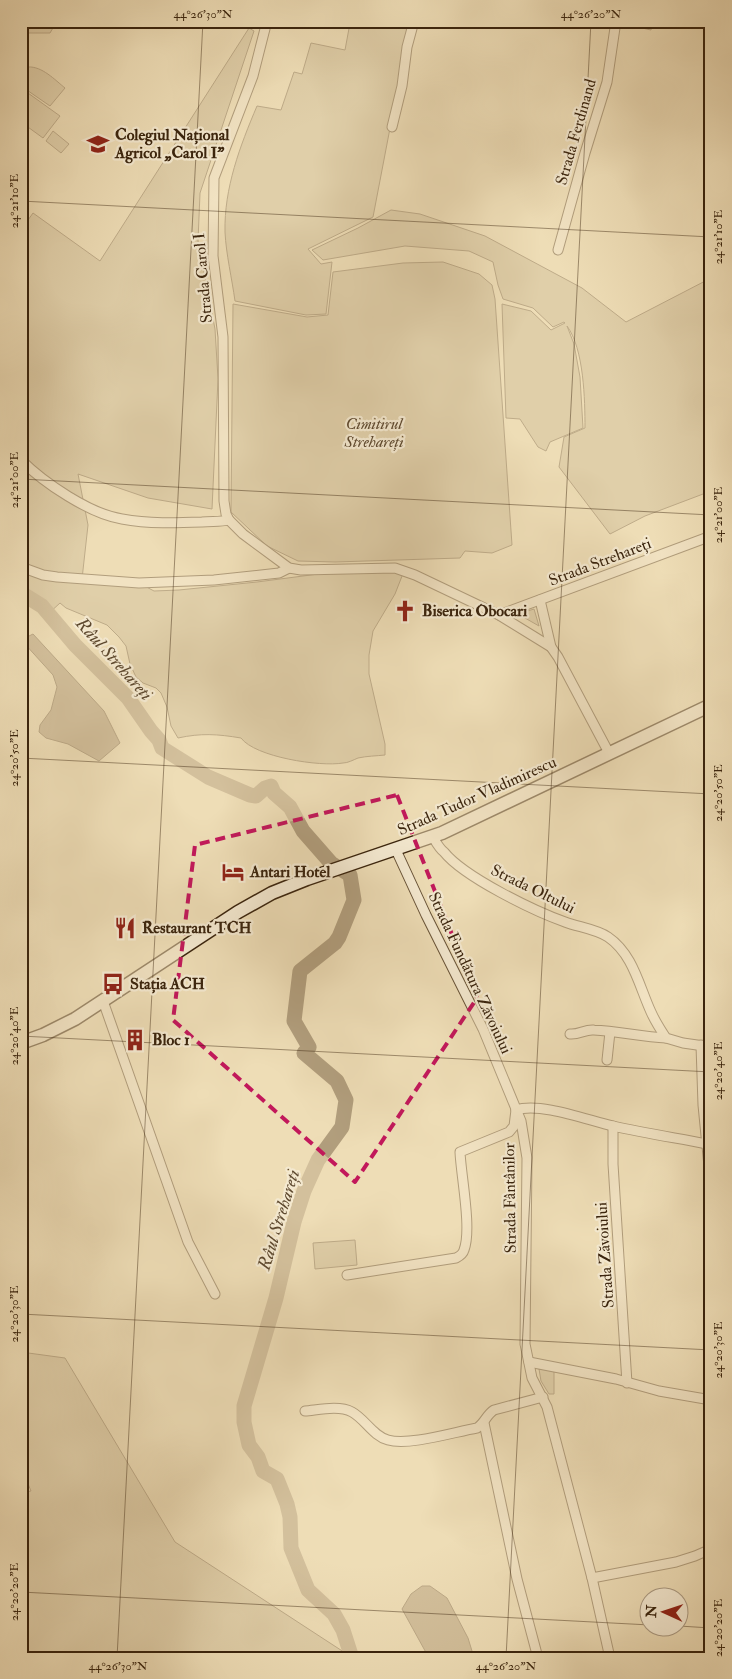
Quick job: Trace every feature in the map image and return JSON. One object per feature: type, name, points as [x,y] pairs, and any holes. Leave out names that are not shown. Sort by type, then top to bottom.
[{"type":"main road","name":"Strada Tudor Vladimirescu","points":[[21,1043],[43,1035],[75,1019],[238,912],[272,893],[307,879],[433,837],[711,706]]},
{"type":"street","name":"Strada Carol I","points":[[229,520],[224,502],[223,337],[213,256],[214,178],[253,76],[267,21]]},
{"type":"street","points":[[392,127],[402,86],[407,47],[414,21]]},
{"type":"street","name":"Strada Ferdinand","points":[[558,250],[607,82],[616,21]]},
{"type":"street","points":[[21,460],[32,471],[60,490],[92,510],[110,516],[123,519],[182,524],[229,520],[243,534],[289,568]]},
{"type":"street","name":"Strada Strehareți","points":[[499,615],[711,536]]},
{"type":"street","points":[[21,567],[43,575],[57,577],[139,583],[214,580],[279,573],[289,568],[315,570],[395,568],[424,578],[499,615],[551,647]]},
{"type":"street","points":[[540,600],[551,647],[609,754]]},
{"type":"street","name":"Strada Oltului","points":[[433,837],[448,857],[482,881],[541,912],[609,938],[630,962],[650,1010],[666,1038]]},
{"type":"street","name":"Strada Fundătura Zăvoiului","points":[[396,850],[483,1029],[516,1110]]},
{"type":"street","points":[[103,1001],[188,1242],[216,1294]]},
{"type":"street","points":[[570,1034],[575,1035],[594,1030],[666,1038],[683,1043],[711,1047]]},
{"type":"street","points":[[607,1060],[610,1032]]},
{"type":"street","points":[[701,1045],[711,1187]]},
{"type":"street","points":[[348,1275],[456,1258],[462,1255],[466,1244],[467,1227],[460,1152],[509,1132],[514,1126],[516,1110],[529,1107],[545,1109],[613,1126],[707,1144]]},
{"type":"street","name":"Strada Fântânilor","points":[[516,1110],[525,1136],[527,1158],[525,1344],[527,1359],[532,1378],[544,1397],[563,1465],[610,1658]]},
{"type":"street","name":"Strada Zăvoiului","points":[[613,1126],[613,1164],[627,1383]]},
{"type":"street","points":[[529,1362],[616,1379],[659,1391],[711,1400]]},
{"type":"street","points":[[305,1411],[342,1409],[352,1412],[380,1436],[394,1441],[405,1442],[477,1428],[484,1423],[494,1410],[544,1397]]},
{"type":"street","points":[[484,1423],[518,1579],[538,1658]]},
{"type":"street","points":[[592,1578],[676,1562],[711,1549]]},
{"type":"highlighted area","points":[[397,795],[477,998],[355,1182],[173,1020],[195,845]]},
{"type":"green space","points":[[21,21],[57,21],[50,33],[21,33]]},
{"type":"green space","points":[[621,21],[653,21],[651,30],[620,23]]},
{"type":"green space","points":[[350,23],[409,29],[373,217],[308,249],[321,264],[332,262],[326,314],[306,315],[235,301],[228,258],[225,216],[234,168],[257,106],[281,110],[294,72],[302,74],[311,43],[345,50]]},
{"type":"green space","points":[[249,28],[254,31],[200,193],[198,241],[215,329],[218,379],[212,509],[148,498],[78,474],[88,525],[82,579],[139,583],[154,591],[257,582],[349,570],[404,571],[395,594],[373,631],[369,655],[369,674],[385,744],[385,755],[361,757],[345,763],[304,762],[289,759],[248,745],[241,738],[202,735],[178,738],[171,726],[167,707],[161,693],[156,688],[143,683],[136,677],[130,664],[126,646],[107,625],[66,608],[60,603],[48,614],[21,596],[21,230],[33,213],[100,261]]},
{"type":"green space","points":[[28,67],[43,71],[65,88],[50,106],[21,86],[21,72]]},
{"type":"green space","points":[[21,88],[60,116],[43,138],[21,122]]},
{"type":"green space","points":[[53,131],[69,144],[61,153],[46,141]]},
{"type":"green space","points":[[391,210],[420,214],[485,236],[582,288],[626,322],[711,278],[711,491],[645,516],[610,534],[559,467],[564,437],[585,428],[584,389],[580,361],[573,336],[567,326],[574,344],[580,377],[583,428],[550,442],[546,451],[538,447],[520,419],[506,418],[502,304],[531,311],[551,330],[564,322],[553,327],[533,308],[503,299],[493,262],[469,251],[405,246],[323,260],[312,250]]},
{"type":"green space","name":"Cimitirul Strehareți","points":[[443,262],[479,274],[492,285],[495,299],[512,545],[492,553],[465,551],[460,558],[335,562],[298,561],[267,546],[231,512],[233,304],[307,317],[328,315],[333,272],[403,263]]},
{"type":"green space","points":[[534,609],[539,626],[518,614]]},
{"type":"green space","points":[[355,1240],[357,1265],[315,1269],[313,1243]]},
{"type":"green space","points":[[21,1352],[65,1358],[175,1542],[353,1658],[21,1658],[21,1493],[31,1491],[21,1467]]},
{"type":"green space","points":[[539,1369],[554,1369],[554,1394],[549,1394],[541,1381]]},
{"type":"shaded area","points":[[33,634],[104,711],[120,743],[99,761],[68,744],[46,738],[39,732],[40,725],[51,710],[57,687],[53,675],[24,643],[25,638]]},
{"type":"shaded area","points":[[422,1586],[430,1586],[447,1598],[468,1638],[472,1651],[463,1658],[429,1658],[402,1609],[411,1594]]},
{"type":"waterway","name":"Râul Strehareți","points":[[21,593],[42,606],[75,645],[128,698],[159,740],[162,748],[208,777],[250,795],[256,796],[265,788],[271,786],[274,793],[290,807],[303,831],[331,863],[350,875],[354,900],[335,943],[300,971],[294,1021],[309,1047],[304,1053],[337,1081],[346,1100],[342,1127],[318,1160],[304,1191],[294,1222],[276,1298],[244,1406],[244,1422],[249,1445],[258,1457],[263,1471],[277,1479],[287,1504],[290,1517],[291,1548],[308,1590],[334,1614],[343,1630],[352,1658]]},
{"type":"place","name":"Colegiul Național Agricol „Carol I”","points":[[98,144]]},
{"type":"place","name":"Biserica Obocari","points":[[405,611]]},
{"type":"place","name":"Antari Hotel","points":[[233,872]]},
{"type":"place","name":"Restaurant TCH","points":[[125,928]]},
{"type":"place","name":"Stația ACH","points":[[113,984]]},
{"type":"place","name":"Bloc 1","points":[[135,1040]]}]
